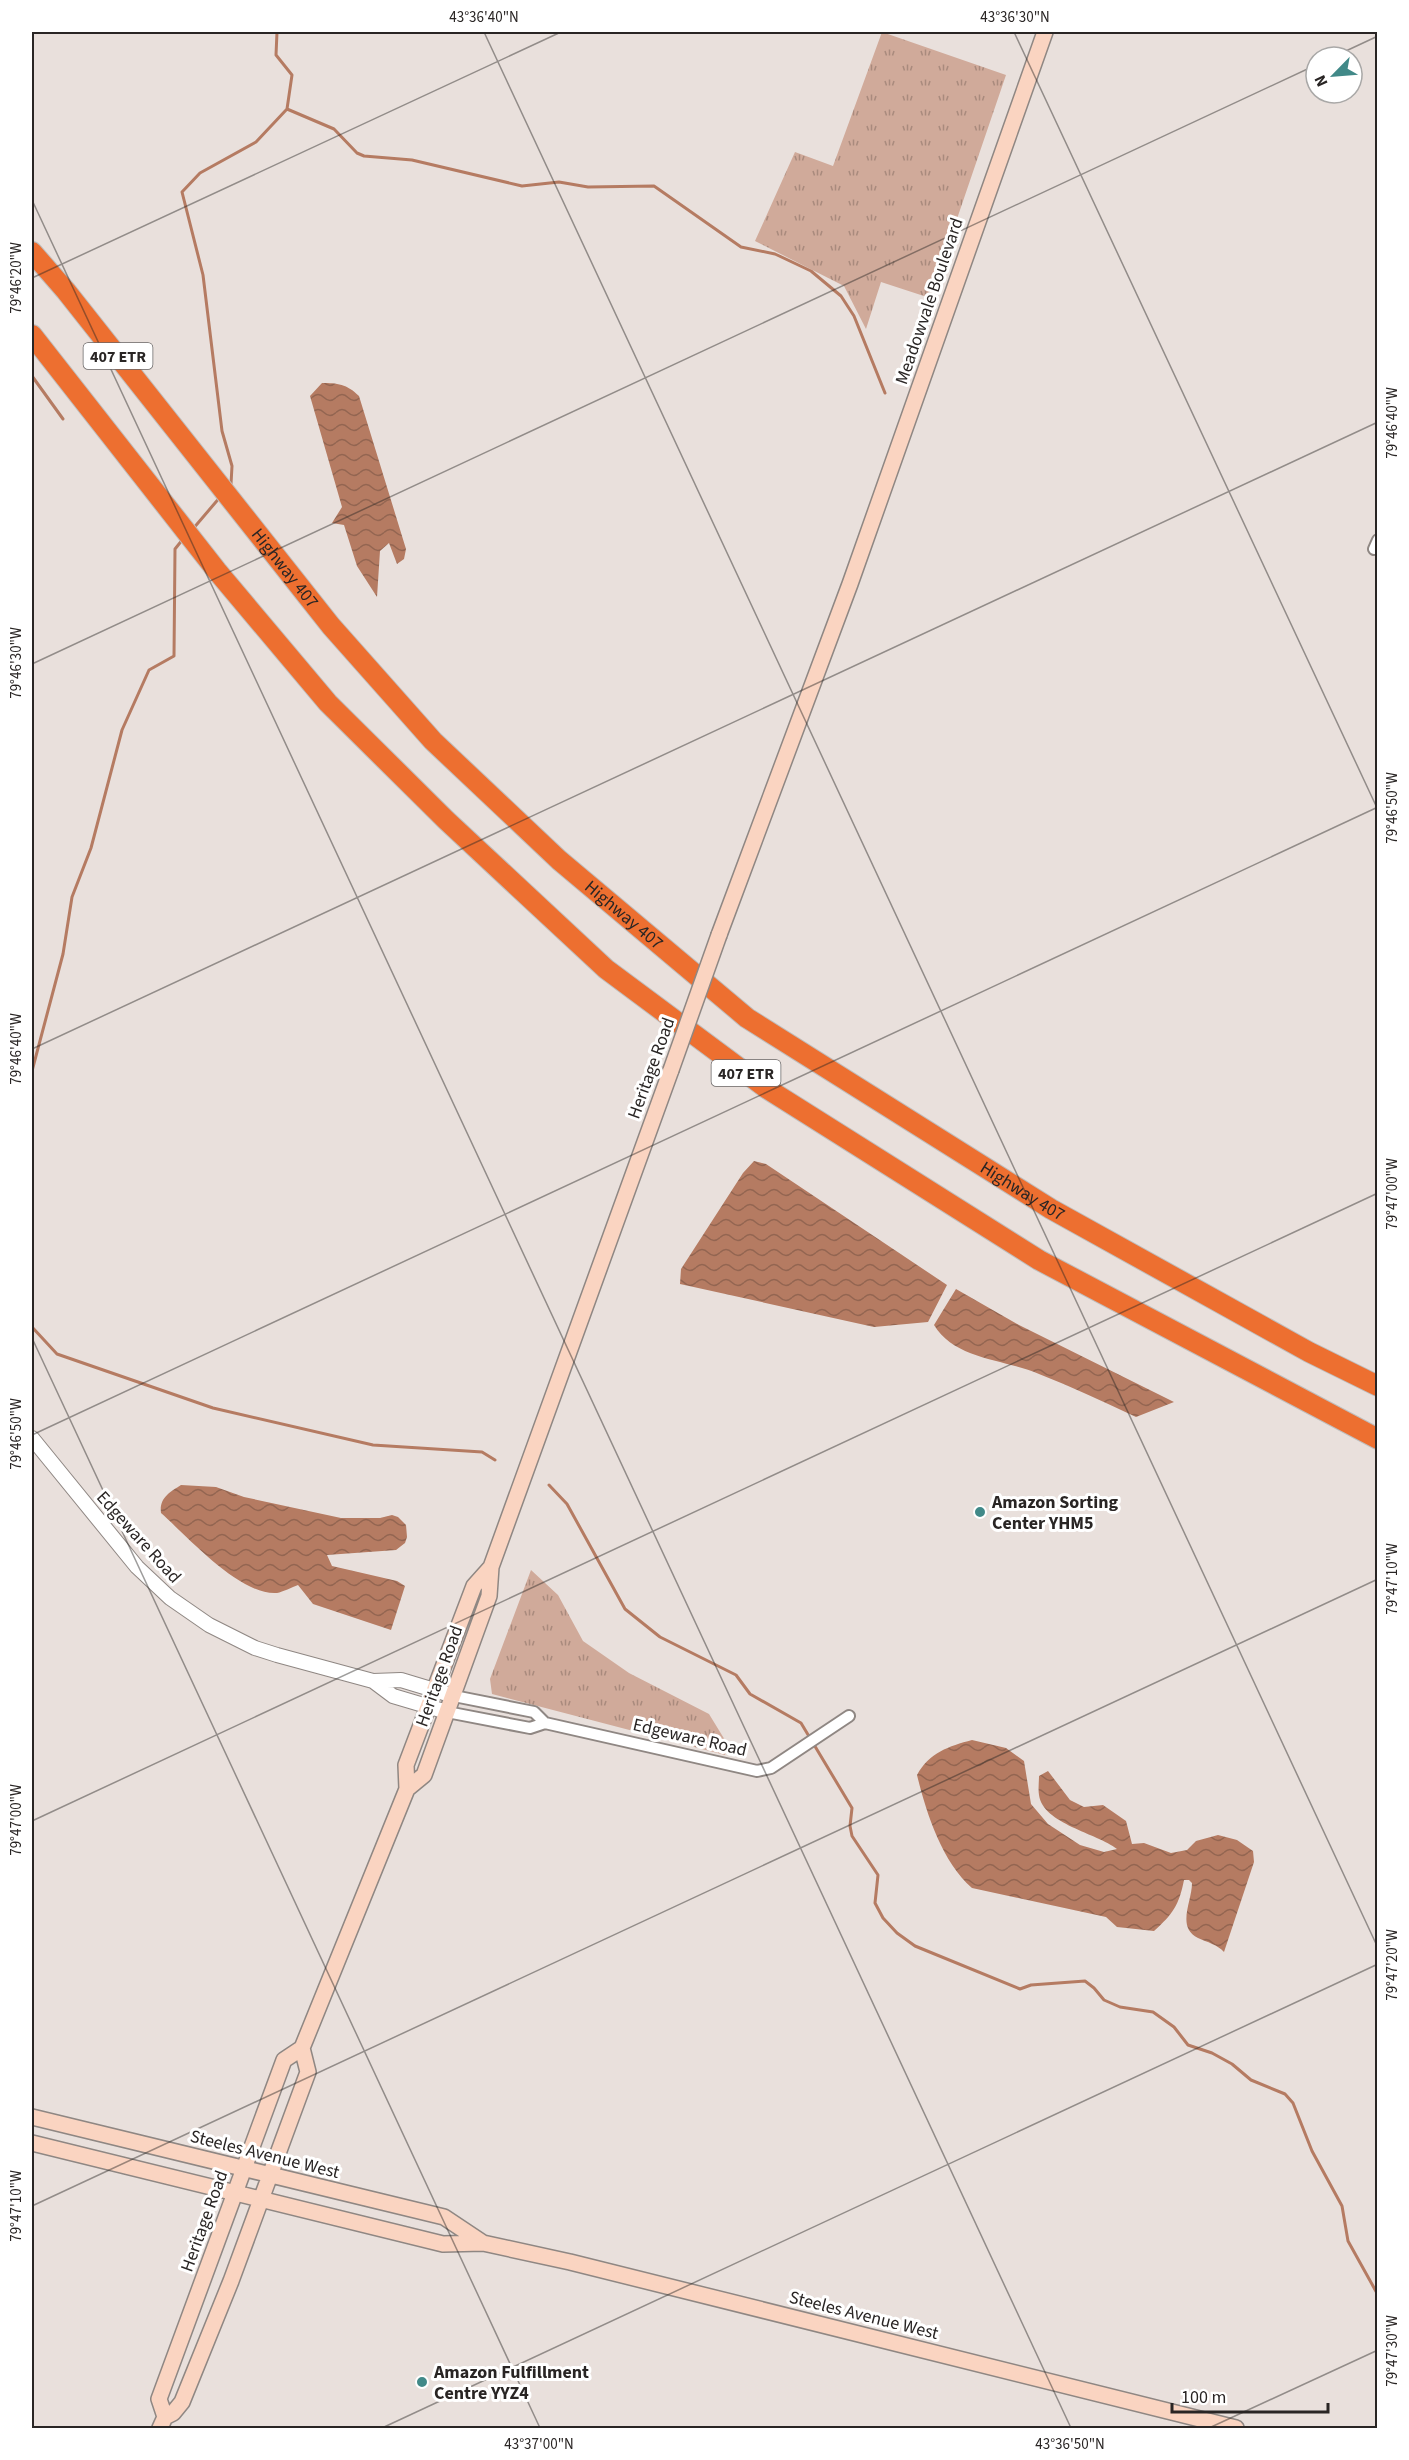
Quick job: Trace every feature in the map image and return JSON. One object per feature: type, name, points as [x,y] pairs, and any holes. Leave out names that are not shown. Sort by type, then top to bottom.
[{"type":"highway","name":"Highway 407","points":[[32,252],[66,291],[331,626],[433,741],[559,860],[747,1018],[1051,1209],[1309,1352],[1377,1386]]},
{"type":"highway","name":"407 ETR","points":[[32,335],[217,571],[328,703],[446,820],[606,969],[766,1088],[1039,1260],[1377,1439]]},
{"type":"main road","name":"Meadowvale Boulevard","points":[[850,584],[1045,32]]},
{"type":"main road","name":"Heritage Road","points":[[407,1789],[424,1775],[454,1696],[489,1596],[491,1568],[719,935],[850,584]]},
{"type":"main road","name":"Heritage Road","points":[[163,2423],[159,2399],[284,2060],[302,2048],[407,1789],[406,1765],[474,1586],[491,1568]]},
{"type":"main road","name":"Heritage Road","points":[[163,2423],[182,2402],[214,2325],[270,2175],[308,2072],[302,2048]]},
{"type":"main road","name":"Steeles Avenue West","points":[[32,2117],[444,2217],[483,2243]]},
{"type":"main road","name":"Steeles Avenue West","points":[[32,2143],[443,2244],[483,2243],[570,2262],[1236,2428]]},
{"type":"street","name":"Edgeware Road","points":[[32,1438],[137,1567],[170,1598],[208,1625],[255,1648],[374,1681],[401,1680],[454,1696],[534,1712],[545,1723]]},
{"type":"street","name":"Edgeware Road","points":[[374,1681],[393,1696],[447,1712],[530,1728],[545,1723],[757,1771],[771,1768],[849,1716]]},
{"type":"green space","points":[[882,32],[1006,75],[930,298],[881,282],[866,329],[844,286],[755,241],[795,152],[833,166]]},
{"type":"green space","points":[[531,1570],[558,1595],[583,1641],[629,1673],[709,1714],[728,1745],[725,1755],[492,1694],[490,1679]]},
{"type":"water","points":[[322,383],[342,385],[359,396],[406,549],[404,559],[397,564],[389,543],[380,551],[377,597],[357,566],[344,525],[332,523],[342,507],[310,396]]},
{"type":"water","points":[[754,1161],[766,1164],[947,1285],[928,1322],[874,1327],[680,1284],[681,1269],[743,1173]]},
{"type":"water","points":[[956,1289],[1019,1325],[1174,1402],[1136,1417],[1026,1369],[967,1352],[943,1337],[934,1325]]},
{"type":"water","points":[[181,1485],[216,1487],[244,1497],[341,1518],[380,1518],[392,1515],[398,1517],[406,1525],[407,1537],[405,1543],[396,1550],[327,1555],[332,1566],[397,1581],[405,1586],[391,1630],[313,1604],[298,1585],[277,1593],[262,1591],[231,1575],[161,1513],[164,1499]]},
{"type":"water","points":[[972,1740],[1006,1748],[1024,1761],[1031,1804],[1048,1824],[1080,1845],[1104,1852],[1117,1849],[1060,1821],[1050,1813],[1043,1805],[1039,1795],[1039,1776],[1048,1771],[1070,1800],[1084,1807],[1103,1805],[1126,1821],[1132,1844],[1144,1843],[1171,1853],[1187,1850],[1196,1841],[1218,1835],[1237,1840],[1253,1851],[1254,1862],[1224,1952],[1198,1938],[1191,1933],[1188,1927],[1186,1921],[1192,1883],[1189,1880],[1184,1880],[1174,1908],[1154,1931],[1117,1927],[1106,1917],[972,1888],[961,1877],[944,1851],[930,1820],[917,1775],[927,1761],[940,1751]]},
{"type":"waterway","points":[[229,487],[232,466],[222,431],[203,275],[182,192],[200,173],[256,142],[287,109],[292,75],[276,55],[277,32]]},
{"type":"waterway","points":[[287,109],[334,129],[357,153],[364,156],[412,160],[522,186],[559,182],[588,187],[654,186],[741,247],[775,254],[811,271],[841,296],[854,316],[885,393]]},
{"type":"waterway","points":[[32,376],[63,419]]},
{"type":"waterway","points":[[192,530],[221,496]]},
{"type":"waterway","points":[[32,1071],[63,954],[72,897],[91,848],[122,730],[149,670],[174,656],[175,549],[183,539]]},
{"type":"waterway","points":[[32,1327],[57,1354],[213,1408],[373,1445],[482,1452],[495,1460]]},
{"type":"waterway","points":[[549,1485],[567,1504],[625,1609],[660,1637],[736,1675],[750,1694],[801,1723],[852,1808],[850,1826],[852,1836],[878,1875],[875,1903],[883,1918],[897,1933],[915,1946],[1020,1989],[1031,1985],[1085,1981],[1104,2000],[1120,2007],[1153,2012],[1174,2027],[1188,2045],[1212,2053],[1232,2064],[1251,2080],[1285,2094],[1293,2103],[1312,2151],[1342,2206],[1348,2241],[1378,2295]]},
{"type":"place","name":"Amazon Sorting Center YHM5","points":[[980,1512]]},
{"type":"place","name":"Amazon Fulfillment Centre YYZ4","points":[[422,2382]]}]
